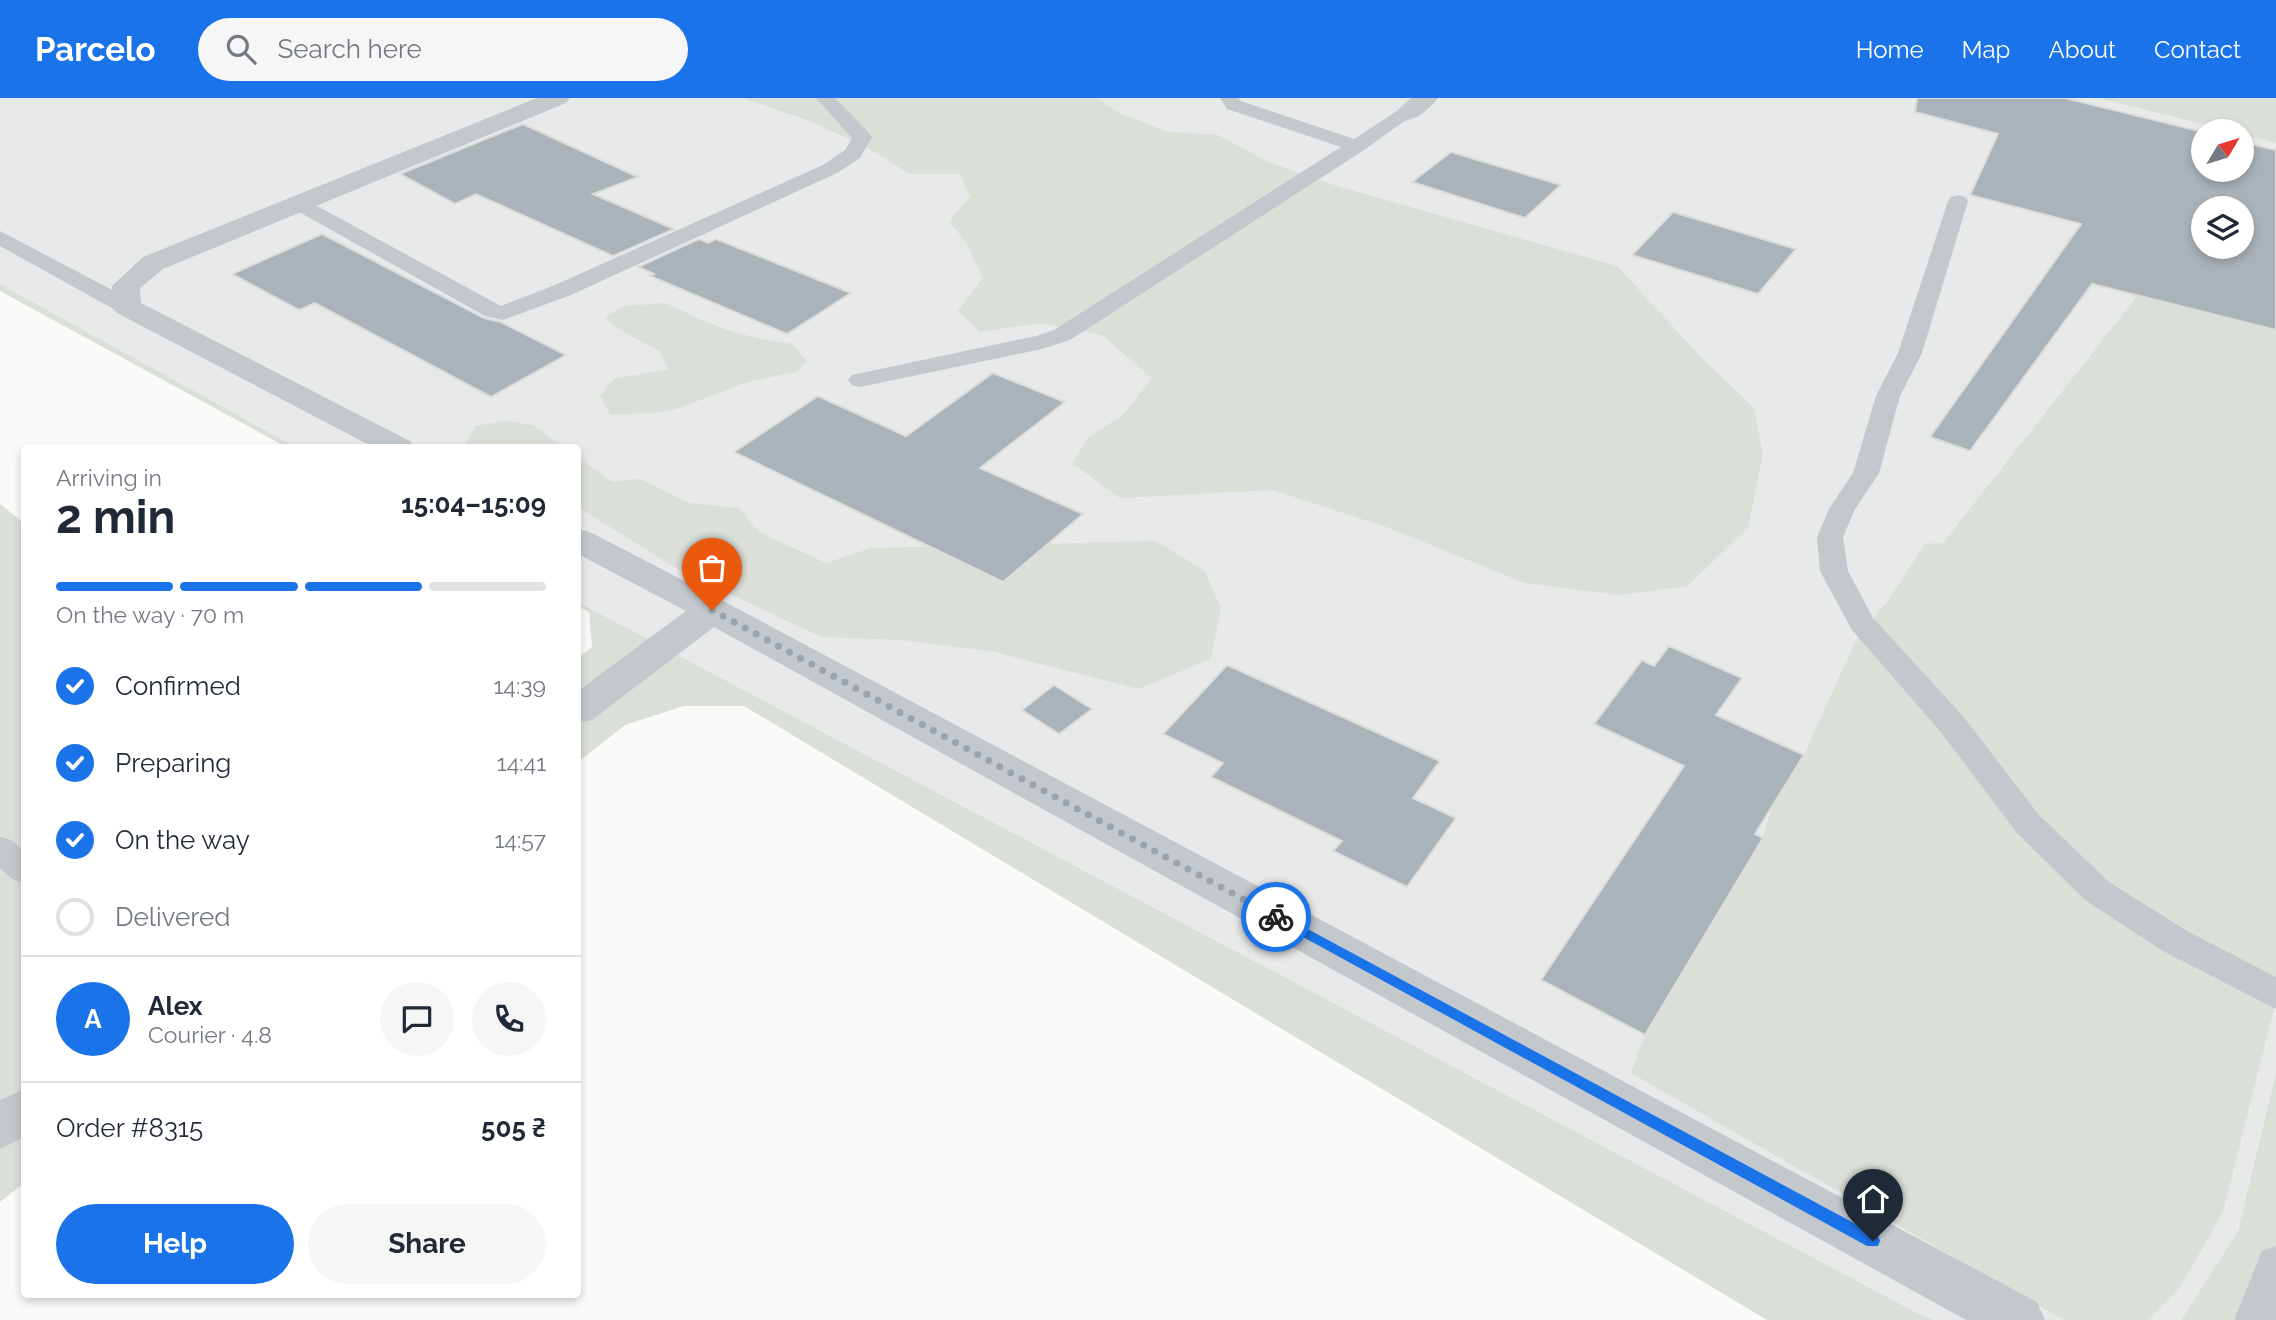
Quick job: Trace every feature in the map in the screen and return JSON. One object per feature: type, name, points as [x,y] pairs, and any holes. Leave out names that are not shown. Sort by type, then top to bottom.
[{"type":"street","points":[[391,444],[127,307],[126,286],[153,263],[558,98]]},
{"type":"street","points":[[1404,115],[1426,98]]},
{"type":"street","points":[[581,542],[712,610],[2018,1320]]},
{"type":"street","points":[[581,708],[712,610]]},
{"type":"street","points":[[0,1127],[21,1112]]},
{"type":"lane","points":[[299,204],[493,311],[503,313],[563,290],[842,162],[853,154],[862,136],[825,98]]},
{"type":"lane","points":[[1229,98],[1234,105],[1357,146]]},
{"type":"lane","points":[[860,380],[1042,342],[1062,335],[1140,282],[1404,115]]},
{"type":"lane","points":[[1958,201],[1910,352],[1888,396],[1866,473],[1842,509],[1830,537],[1834,571],[1862,622],[1951,723],[2028,824],[2097,891],[2175,941],[2276,995]]},
{"type":"lane","points":[[0,237],[127,307]]},
{"type":"lane","points":[[0,849],[21,867]]},
{"type":"lane","points":[[2255,1320],[2276,1265]]},
{"type":"shaded area","points":[[0,98],[2097,98],[2191,121],[2191,182],[2254,182],[2254,137],[2276,143],[2276,1072],[2238,1231],[2181,1320],[1934,1320],[1925,1317],[581,604],[581,444],[291,444],[0,284]]},
{"type":"shaded area","points":[[743,98],[1097,98],[1119,113],[1169,132],[1218,135],[1268,162],[1334,185],[1617,266],[1700,356],[1754,408],[1763,454],[1748,527],[1688,586],[1619,595],[1525,583],[1389,528],[1273,490],[1120,498],[1072,463],[1089,437],[1123,415],[1152,378],[1102,335],[1040,323],[980,332],[958,311],[983,278],[966,242],[949,222],[970,196],[960,174],[909,174],[870,149],[810,121]]},
{"type":"shaded area","points":[[2097,98],[2276,98],[2276,143],[2254,137],[2254,119],[2191,119],[2191,121]]},
{"type":"shaded area","points":[[0,284],[291,444],[281,444],[0,291]]},
{"type":"shaded area","points":[[2138,295],[2276,330],[2276,1001],[2223,1212],[2179,1289],[2147,1320],[2064,1320],[1631,1073],[1645,1035],[1763,838],[1772,807],[1804,755],[1856,640],[1887,602],[1925,544],[1943,543]]},
{"type":"shaded area","points":[[666,303],[727,330],[792,344],[807,362],[796,372],[748,382],[676,409],[610,415],[600,396],[614,379],[668,369],[660,351],[625,333],[605,318],[623,306]]},
{"type":"shaded area","points":[[505,421],[533,425],[559,444],[466,444],[475,426]]},
{"type":"shaded area","points":[[581,459],[612,482],[640,479],[688,503],[739,508],[759,532],[826,563],[871,548],[1156,541],[1205,571],[1221,608],[1211,659],[1138,689],[995,652],[904,640],[821,637],[679,570],[581,509]]},
{"type":"shaded area","points":[[0,504],[21,521],[21,1185],[0,1202]]},
{"type":"shaded area","points":[[581,604],[1934,1320],[1767,1320],[744,706],[684,706],[625,725],[581,760],[581,656],[592,647],[589,612],[581,608]]},
{"type":"shaded area","points":[[2276,1072],[2276,1320],[2181,1320],[2238,1231]]},
{"type":"building","points":[[1917,98],[2065,98],[2191,129],[2191,182],[2254,182],[2254,145],[2276,150],[2276,330],[2092,284],[1970,451],[1930,437],[2081,224],[1970,195],[1998,134],[1915,112]]},
{"type":"building","points":[[523,124],[638,177],[593,194],[674,229],[613,256],[476,194],[455,204],[400,174]]},
{"type":"building","points":[[1451,152],[1561,185],[1525,218],[1412,182]]},
{"type":"building","points":[[1673,212],[1796,249],[1758,294],[1632,255]]},
{"type":"building","points":[[322,234],[484,318],[501,322],[566,355],[491,397],[315,303],[299,310],[232,274]]},
{"type":"building","points":[[699,239],[708,243],[716,239],[851,293],[787,334],[650,276],[654,274],[638,267]]},
{"type":"building","points":[[993,373],[1065,402],[980,468],[1083,514],[1003,582],[734,452],[818,396],[906,436]]},
{"type":"building","points":[[1669,646],[1742,678],[1716,715],[1804,755],[1755,834],[1763,838],[1645,1035],[1541,980],[1684,766],[1594,724],[1642,660],[1654,666]]},
{"type":"building","points":[[1227,665],[1440,761],[1413,798],[1456,818],[1407,887],[1333,851],[1342,841],[1211,777],[1223,763],[1163,734]]},
{"type":"building","points":[[1054,685],[1092,709],[1059,734],[1022,710]]},
{"type":"way so far","points":[[712,610],[1276,917]]},
{"type":"route","points":[[1276,917],[1873,1241]]}]
